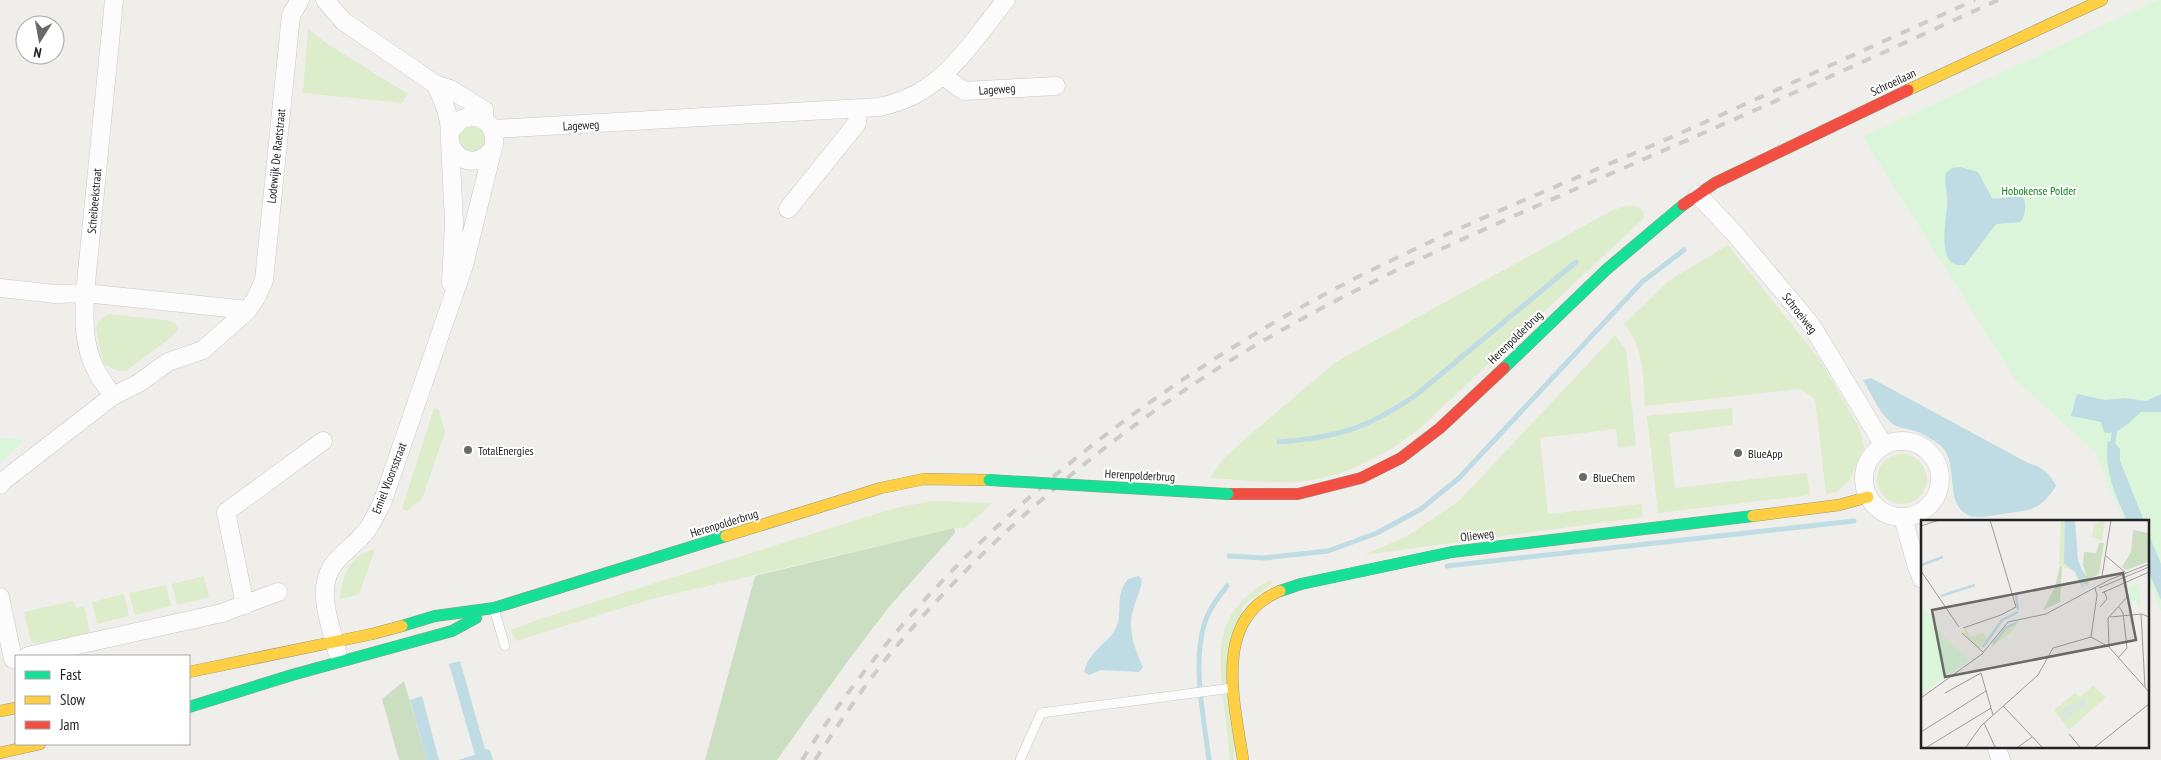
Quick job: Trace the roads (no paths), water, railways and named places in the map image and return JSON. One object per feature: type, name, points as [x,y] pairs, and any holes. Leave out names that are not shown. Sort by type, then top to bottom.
[{"type":"street","name":"Scheibeekstraat","points":[[113,396],[95,369],[87,346],[84,325],[85,293],[114,0]]},
{"type":"street","name":"Lodewijk De Raetstraat","points":[[0,485],[113,396],[139,383],[168,362],[203,350],[248,310],[256,298],[264,280],[290,15],[300,0]]},
{"type":"street","points":[[325,0],[343,21],[435,84],[450,89],[484,110],[488,124]]},
{"type":"street","name":"Lageweg","points":[[488,124],[858,110],[880,107],[903,100],[926,89],[943,76],[1006,0]]},
{"type":"street","name":"Schroeilaan","points":[[1698,195],[1715,183],[1841,121],[2102,0]]},
{"type":"street","name":"Lageweg","points":[[943,76],[964,92],[1056,86]]},
{"type":"street","name":"Emiel Vloorsstraat","points":[[435,84],[446,104],[451,138],[454,223],[450,303]]},
{"type":"street","points":[[788,209],[857,123],[858,110]]},
{"type":"street","points":[[488,124],[467,117],[457,122],[451,138],[458,156],[469,160],[479,160],[491,151]]},
{"type":"street","name":"Emiel Vloorsstraat","points":[[339,662],[325,599],[329,572],[334,561],[369,527],[382,502],[445,322],[469,247],[494,144],[488,124]]},
{"type":"street","name":"Schroeiweg","points":[[1698,195],[1735,234],[1812,326],[1884,446]]},
{"type":"street","name":"Herenpolderbrug","points":[[335,642],[434,616],[494,608],[881,488],[924,479],[989,480],[1228,494],[1298,494],[1361,478],[1401,458],[1440,428],[1607,269],[1671,214],[1698,195]]},
{"type":"street","points":[[0,288],[56,294],[85,293],[248,310]]},
{"type":"street","points":[[245,605],[226,512],[323,441]]},
{"type":"street","points":[[1903,441],[1916,444],[1927,451],[1936,461],[1940,474],[1939,487],[1934,499],[1925,509],[1914,516],[1903,518],[1888,515],[1876,508],[1868,497],[1864,485],[1864,471],[1869,459],[1878,449],[1884,446],[1903,441]]},
{"type":"street","name":"Olieweg","points":[[1243,760],[1233,658],[1236,640],[1242,622],[1252,608],[1267,597],[1289,587],[1452,552],[1812,509],[1839,505],[1868,497]]},
{"type":"street","points":[[1903,518],[1921,577]]},
{"type":"street","points":[[32,655],[222,612],[278,592]]},
{"type":"street","points":[[0,597],[14,659]]},
{"type":"street","name":"Herenpolderbrug","points":[[339,662],[452,631],[494,608]]},
{"type":"street","points":[[190,672],[335,642]]},
{"type":"street","points":[[190,707],[339,662]]},
{"type":"street","points":[[0,712],[15,708]]},
{"type":"street","points":[[0,753],[36,745]]},
{"type":"street","points":[[1997,748],[2002,760]]},
{"type":"lane","points":[[494,608],[504,646]]},
{"type":"lane","points":[[1020,760],[1041,713],[1235,688]]},
{"type":"water","points":[[1960,167],[1978,172],[1992,198],[2020,197],[2024,198],[2025,204],[2022,220],[2020,222],[1996,224],[1965,265],[1955,264],[1949,259],[1944,241],[1947,208],[1946,173],[1952,168]]},
{"type":"water","points":[[1871,378],[2028,463],[2037,466],[2051,477],[2056,486],[2046,499],[2031,509],[1983,517],[1975,517],[1965,513],[1958,506],[1955,497],[1947,454],[1941,446],[1927,436],[1896,426],[1885,417],[1863,380]]},
{"type":"water","points":[[2077,394],[2105,400],[2125,398],[2146,401],[2161,394],[2161,412],[2141,412],[2119,430],[2109,433],[2104,432],[2101,422],[2071,416]]},
{"type":"water","points":[[2108,441],[2115,443],[2120,449],[2120,461],[2144,520],[2127,520],[2109,472]]},
{"type":"water","points":[[2148,532],[2161,564],[2161,600],[2148,570]]},
{"type":"water","points":[[1139,576],[1142,581],[1132,614],[1131,632],[1143,667],[1139,672],[1101,670],[1089,675],[1084,672],[1090,658],[1112,634],[1118,623],[1123,587],[1128,579]]},
{"type":"water","points":[[460,661],[485,749],[490,750],[493,760],[458,760],[475,755],[449,664]]},
{"type":"water","points":[[422,696],[439,760],[427,760],[410,700]]},
{"type":"waterway","points":[[1229,556],[1264,558],[1328,551],[1377,533],[1421,509],[1459,478],[1642,282],[1684,250]]},
{"type":"waterway","points":[[1279,442],[1336,434],[1366,423],[1398,407],[1416,395],[1576,262]]},
{"type":"waterway","points":[[2112,447],[2115,429]]},
{"type":"waterway","points":[[1447,566],[1854,521]]},
{"type":"waterway","points":[[1209,760],[1200,689],[1199,652],[1206,619],[1218,597],[1227,586]]},
{"type":"railway","points":[[802,760],[854,685],[912,614],[976,547],[1044,485],[1116,427],[1191,374],[1270,325],[1387,262],[1656,144],[1975,0]]},
{"type":"railway","points":[[815,760],[843,717],[883,662],[934,604],[977,560],[1067,478],[1165,403],[1216,370],[1268,338],[1407,265],[1998,0]]},
{"type":"place","name":"TotalEnergies","points":[[468,450]]},
{"type":"place","name":"BlueApp","points":[[1738,453]]},
{"type":"place","name":"BlueChem","points":[[1583,477]]},
{"type":"park label","name":"Hobokense Polder","points":[[2039,190]]}]
